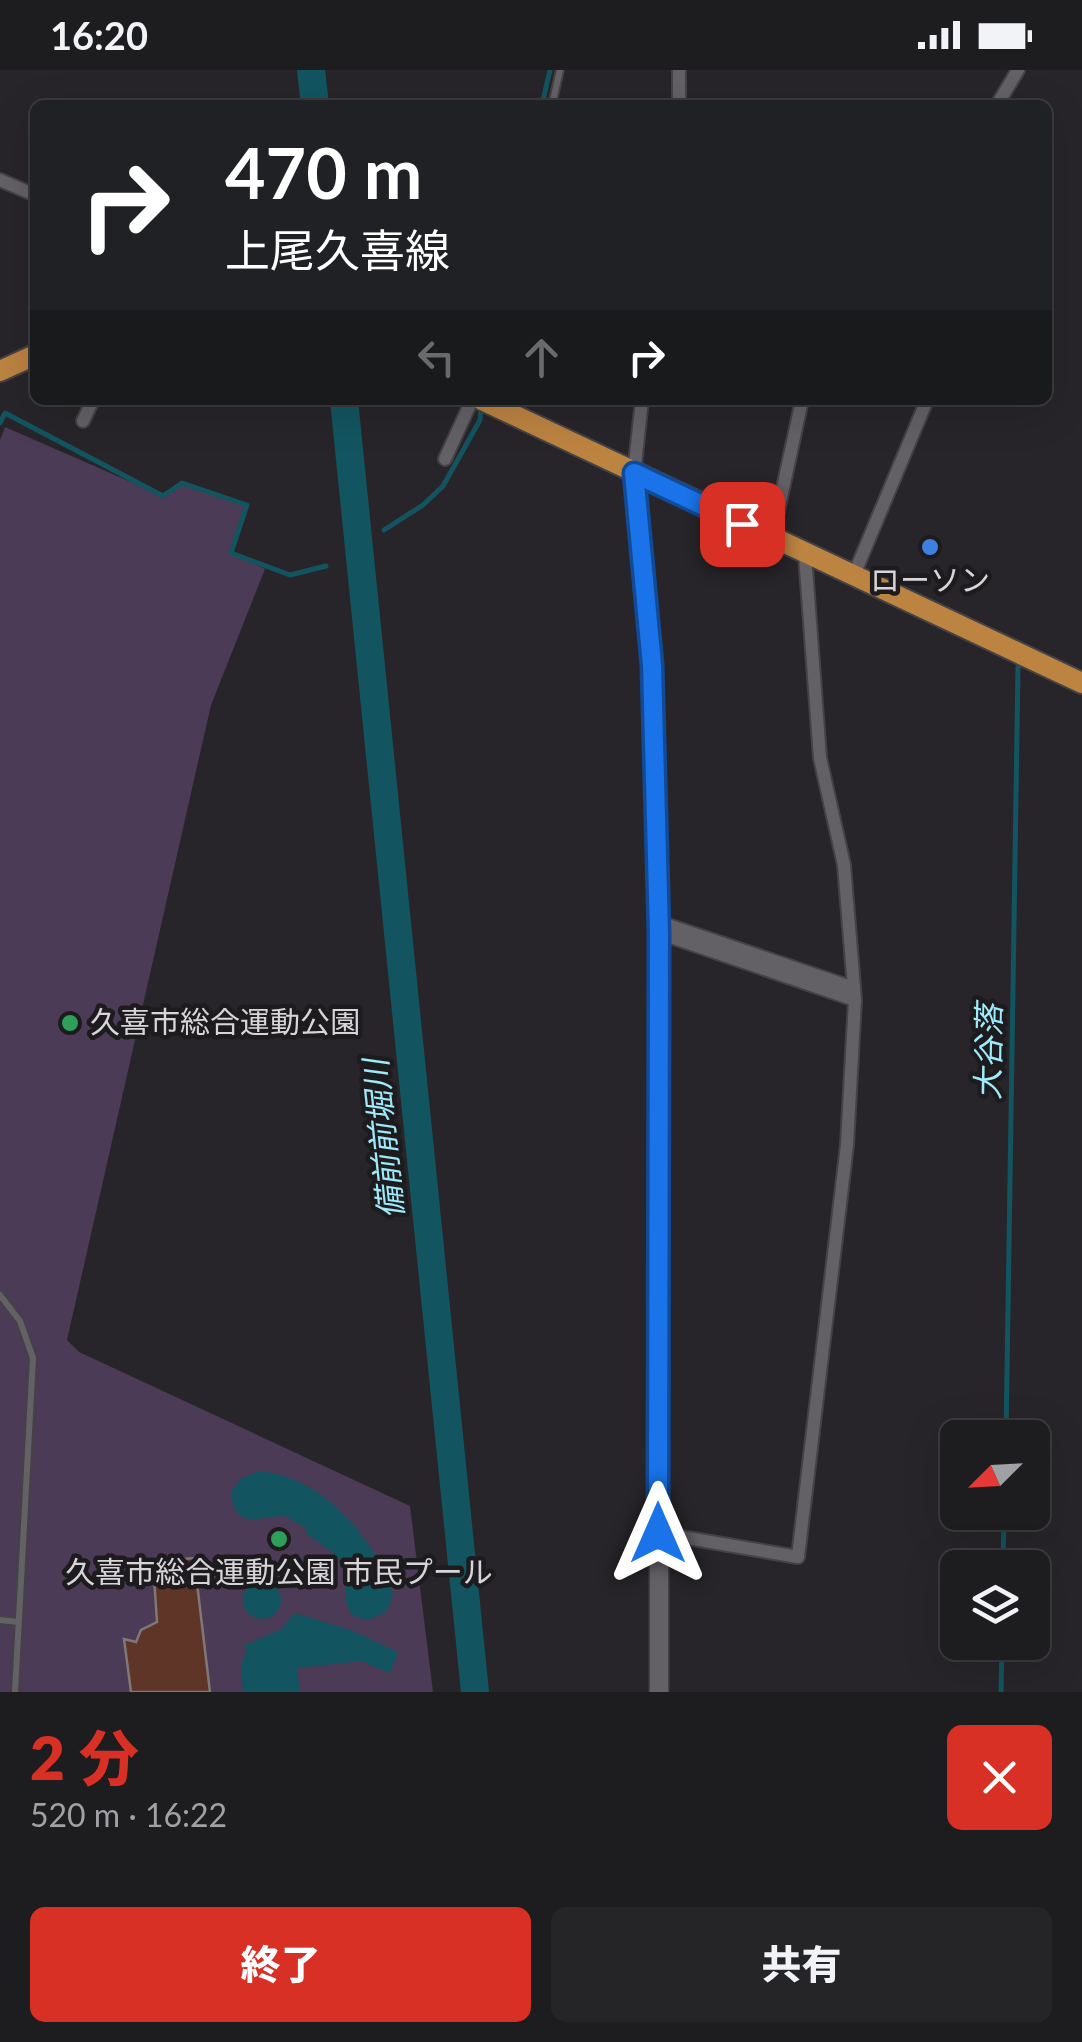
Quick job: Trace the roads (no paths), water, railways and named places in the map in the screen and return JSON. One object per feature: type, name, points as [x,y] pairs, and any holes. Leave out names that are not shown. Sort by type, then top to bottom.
[{"type":"main road","points":[[0,371],[30,357]]},
{"type":"main road","points":[[492,405],[1082,683]]},
{"type":"street","points":[[679,70],[679,100]]},
{"type":"street","points":[[1000,100],[1018,70]]},
{"type":"street","points":[[0,180],[30,193]]},
{"type":"street","points":[[82,421],[90,405]]},
{"type":"street","points":[[445,459],[479,405]]},
{"type":"street","points":[[641,405],[634,473],[652,665],[659,928],[659,1692]]},
{"type":"street","points":[[772,539],[801,405]]},
{"type":"street","points":[[854,577],[925,405]]},
{"type":"street","points":[[658,1533],[798,1557],[847,1145],[854,994],[844,865],[820,758],[805,555]]},
{"type":"street","points":[[659,928],[854,994]]},
{"type":"lane","points":[[553,100],[560,70]]},
{"type":"lane","points":[[0,1295],[29,1338],[33,1358],[16,1692]]},
{"type":"lane","points":[[0,1620],[18,1622]]},
{"type":"water","points":[[259,1471],[282,1475],[304,1485],[325,1498],[360,1532],[393,1595],[386,1612],[368,1620],[353,1616],[346,1602],[342,1563],[306,1533],[307,1529],[285,1516],[250,1519],[237,1512],[231,1491],[242,1478]]},
{"type":"water","points":[[262,1581],[275,1587],[281,1600],[275,1613],[262,1619],[249,1613],[243,1600],[249,1587]]},
{"type":"water","points":[[295,1613],[353,1631],[398,1652],[390,1673],[361,1661],[297,1668],[300,1692],[243,1692],[241,1665],[247,1651],[243,1646],[280,1630]]},
{"type":"waterway","name":"備前前堀川","points":[[311,70],[314,100]]},
{"type":"waterway","points":[[543,100],[550,70]]},
{"type":"waterway","name":"備前前堀川","points":[[345,405],[475,1692]]},
{"type":"waterway","points":[[384,530],[423,505],[443,486],[480,420],[481,409]]},
{"type":"waterway","points":[[0,423],[5,413],[163,496],[182,483],[247,505],[231,553],[290,575],[326,566]]},
{"type":"waterway","name":"大谷落","points":[[1006,1420],[1018,667]]},
{"type":"waterway","name":"大谷落","points":[[1003,1550],[1004,1530]]},
{"type":"waterway","name":"大谷落","points":[[1001,1692],[1002,1660]]},
{"type":"place","name":"ローソン","points":[[930,547]]},
{"type":"place","name":"久喜市総合運動公園","points":[[70,1023]]},
{"type":"place","name":"久喜市総合運動公園 市民プール","points":[[279,1539]]}]
